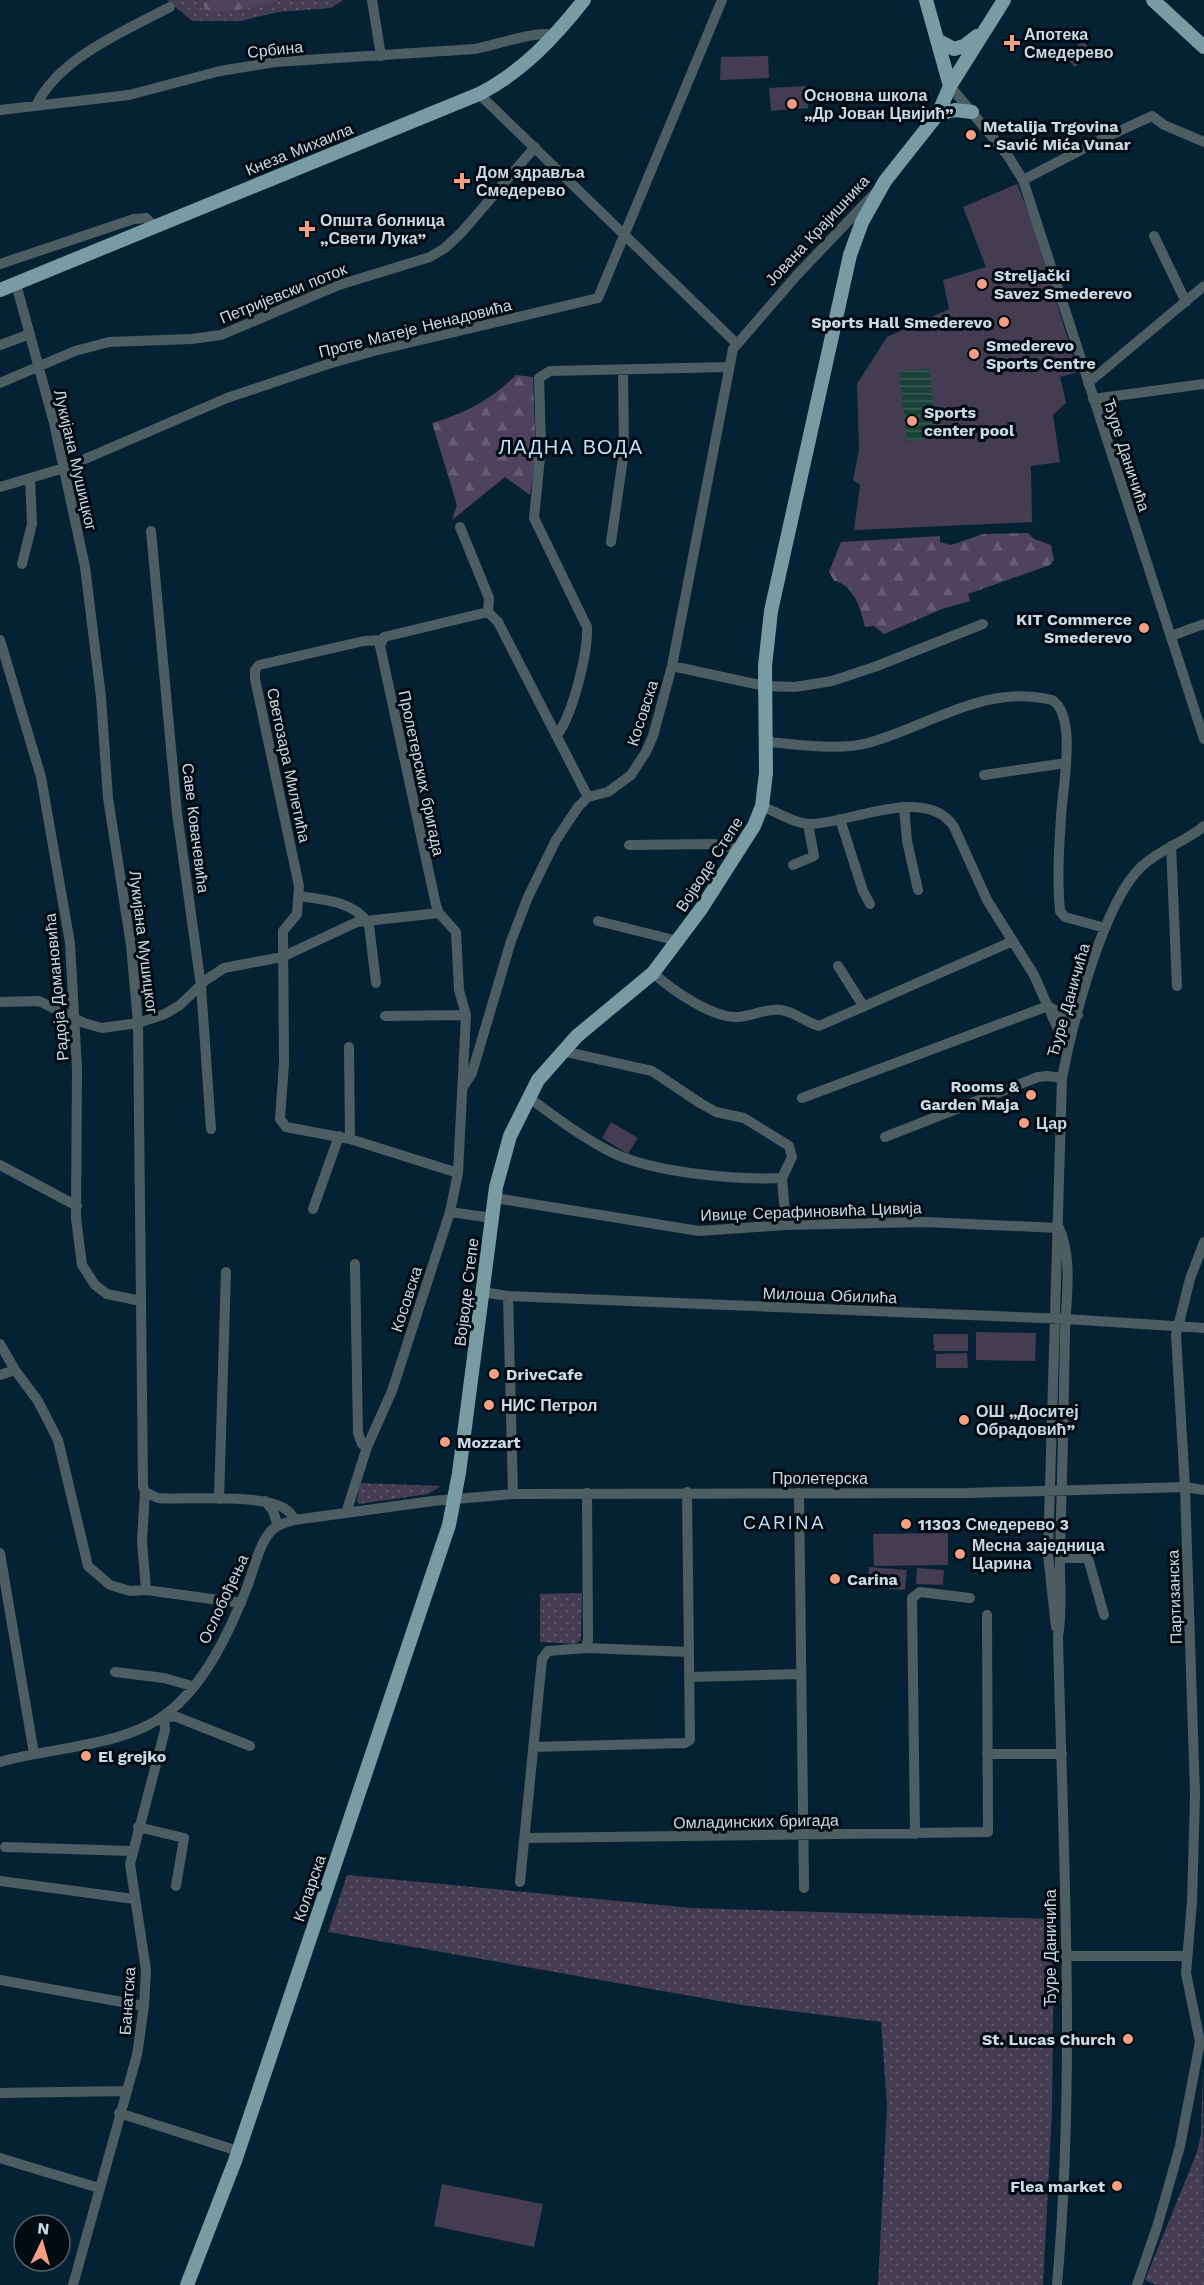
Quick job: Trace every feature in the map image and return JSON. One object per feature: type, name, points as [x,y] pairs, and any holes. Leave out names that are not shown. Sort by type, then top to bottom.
[{"type":"main road","name":"Кнеза Михаила","points":[[0,290],[153,225],[479,94],[527,63],[584,0]]},
{"type":"main road","points":[[926,0],[950,86]]},
{"type":"main road","name":"Јована Крајишника","points":[[880,190],[938,114],[950,86],[1004,0]]},
{"type":"main road","points":[[1153,0],[1204,47]]},
{"type":"main road","points":[[937,40],[954,50],[964,46],[984,31]]},
{"type":"main road","points":[[938,114],[956,110],[972,112]]},
{"type":"main road","name":"Војводе Степе","points":[[454,1498],[495,1198],[506,1148],[528,1097],[562,1051],[653,973],[741,850],[762,806],[767,742],[765,686],[771,611],[807,456],[844,279],[856,237],[880,190]]},
{"type":"main road","name":"Коларска","points":[[187,2285],[238,2151],[438,1561],[454,1498]]},
{"type":"street","points":[[372,0],[381,56]]},
{"type":"street","points":[[625,234],[722,0]]},
{"type":"street","points":[[36,106],[53,79],[75,62],[170,7]]},
{"type":"street","name":"Србина","points":[[0,110],[129,95],[220,72],[274,62],[475,49],[538,33],[554,35]]},
{"type":"street","name":"Ђуре Даничића","points":[[950,86],[1023,180],[1204,739]]},
{"type":"street","points":[[479,94],[737,344]]},
{"type":"street","points":[[1023,180],[1152,116],[1164,125],[1204,142]]},
{"type":"street","name":"Петријевски поток","points":[[0,384],[75,351],[109,342],[191,339],[221,335],[339,285],[430,257],[445,248],[462,232],[535,147]]},
{"type":"street","name":"Јована Крајишника","points":[[729,367],[737,344],[862,204],[880,190]]},
{"type":"street","points":[[0,264],[134,219],[146,218],[153,225]]},
{"type":"street","name":"Проте Матеје Ненадовића","points":[[0,487],[64,468],[227,398],[328,364],[374,351],[594,301],[602,292],[625,234]]},
{"type":"street","points":[[1154,236],[1186,302]]},
{"type":"street","name":"Лукијана Мушицког","points":[[16,284],[64,468],[91,607],[108,798],[131,945],[138,1023],[142,1464],[145,1492],[142,1541],[146,1590]]},
{"type":"street","points":[[1088,383],[1203,287]]},
{"type":"street","points":[[1203,287],[1204,300]]},
{"type":"street","points":[[0,345],[30,334]]},
{"type":"street","points":[[557,735],[564,726],[575,691],[587,627],[534,518],[541,455],[537,388],[540,376],[549,371],[729,367]]},
{"type":"street","name":"Косовска","points":[[463,1087],[472,1073],[496,985],[528,897],[563,828],[588,797],[616,787],[639,764],[653,736],[672,666],[729,367]]},
{"type":"street","points":[[611,542],[624,451],[623,370]]},
{"type":"street","points":[[1093,399],[1204,384]]},
{"type":"street","points":[[22,564],[32,524],[30,478]]},
{"type":"street","points":[[460,527],[489,598],[488,612],[498,622],[588,797]]},
{"type":"street","name":"Саве Ковачевића","points":[[151,531],[177,813],[201,986],[211,1129]]},
{"type":"street","points":[[382,640],[388,636],[488,612]]},
{"type":"street","points":[[672,666],[765,686],[795,687],[832,681],[983,624]]},
{"type":"street","points":[[1171,636],[1204,624]]},
{"type":"street","name":"Радоја Домановића","points":[[0,640],[41,777],[70,943],[77,1069],[79,1251],[87,1276],[107,1294],[141,1301]]},
{"type":"street","name":"Светозара Милетића","points":[[345,1137],[286,1127],[280,1119],[284,1063],[282,957],[284,928],[297,914],[298,879],[255,679],[255,670],[260,664],[364,640],[382,640]]},
{"type":"street","name":"Пролетерских бригада","points":[[382,640],[380,649],[440,913],[456,932],[459,990],[466,1015]]},
{"type":"street","points":[[767,742],[843,746],[866,744],[963,707],[1020,694],[1052,700],[1059,706],[1066,736],[1061,814],[1060,911],[1065,917],[1105,928]]},
{"type":"street","points":[[984,775],[1066,763]]},
{"type":"street","points":[[762,806],[808,824],[904,807],[934,811],[945,816],[987,900],[1026,960],[1048,1006],[1066,1057]]},
{"type":"street","points":[[904,807],[907,841],[918,890]]},
{"type":"street","points":[[840,819],[862,891],[870,904]]},
{"type":"street","points":[[793,865],[814,856],[808,824]]},
{"type":"street","name":"Ђуре Даничића","points":[[1058,1636],[1062,1608],[1057,1491],[1060,1319],[1065,1239],[1059,1228],[1059,1122],[1062,1078],[1078,1015],[1105,928],[1117,899],[1135,874],[1153,857],[1204,826]]},
{"type":"street","points":[[629,844],[715,844],[741,850]]},
{"type":"street","points":[[1171,846],[1177,986]]},
{"type":"street","points":[[299,897],[339,903],[366,920],[376,982]]},
{"type":"street","points":[[0,1002],[39,1001],[74,1018],[102,1028],[138,1023],[165,1014],[201,986],[210,976],[224,968],[282,957],[309,946],[346,925],[366,920],[440,913]]},
{"type":"street","points":[[598,921],[678,941]]},
{"type":"street","points":[[653,973],[694,1001],[729,1016],[783,1010],[819,1026],[940,971],[1013,941]]},
{"type":"street","points":[[838,966],[864,1007]]},
{"type":"street","points":[[1048,1006],[1062,1014],[1078,1015]]},
{"type":"street","points":[[802,1098],[1048,1006]]},
{"type":"street","points":[[385,1016],[466,1015]]},
{"type":"street","name":"Косовска","points":[[346,1513],[367,1447],[392,1391],[450,1212],[458,1173],[466,1015]]},
{"type":"street","points":[[314,1209],[345,1137],[349,1047]]},
{"type":"street","points":[[562,1051],[652,1071],[716,1112],[744,1118],[789,1146],[792,1157],[782,1178],[786,1225]]},
{"type":"street","points":[[885,1137],[1038,1077],[1062,1078]]},
{"type":"street","points":[[528,1097],[596,1143],[630,1160],[739,1178],[782,1178]]},
{"type":"street","points":[[345,1137],[458,1173]]},
{"type":"street","points":[[0,1165],[77,1206]]},
{"type":"street","name":"Ивице Серафиновића Цивија","points":[[495,1198],[699,1231],[786,1225],[925,1222],[1059,1228]]},
{"type":"street","points":[[450,1212],[492,1218]]},
{"type":"street","name":"Партизанска","points":[[1137,2285],[1180,2146],[1199,2052],[1199,2030],[1186,1973],[1200,1768],[1191,1637],[1177,1325],[1204,1242]]},
{"type":"street","points":[[355,1264],[358,1433],[362,1444],[367,1447]]},
{"type":"street","points":[[219,1499],[221,1374],[226,1272]]},
{"type":"street","name":"Милоша Обилића","points":[[482,1292],[508,1296],[1060,1319],[1204,1328]]},
{"type":"street","points":[[508,1296],[513,1494]]},
{"type":"street","points":[[0,1344],[15,1370],[38,1401],[58,1440],[88,1566],[110,1585],[130,1591],[146,1590],[241,1603]]},
{"type":"street","points":[[0,1375],[15,1370]]},
{"type":"street","name":"Пролетерска","points":[[454,1498],[587,1493],[1057,1491],[1185,1487],[1204,1490]]},
{"type":"street","name":"Ђуре Даничића","points":[[1057,1491],[1049,1565],[1058,1636],[1066,1956],[1065,2155],[1057,2285]]},
{"type":"street","points":[[145,1492],[164,1499],[264,1500],[287,1509],[294,1520]]},
{"type":"street","points":[[533,1747],[688,1742],[692,1735],[687,1492]]},
{"type":"street","points":[[586,1648],[588,1640],[587,1493]]},
{"type":"street","points":[[799,1493],[804,1888]]},
{"type":"street","points":[[264,1500],[273,1511],[278,1526],[294,1520],[454,1498]]},
{"type":"street","name":"Ослобођења","points":[[0,1762],[130,1732],[164,1716],[192,1686],[226,1633],[241,1603],[266,1539],[278,1526]]},
{"type":"street","points":[[0,1553],[34,1754]]},
{"type":"street","points":[[1060,1558],[1088,1558],[1104,1615]]},
{"type":"street","points":[[915,1834],[912,1598],[920,1592],[970,1598]]},
{"type":"street","points":[[987,1614],[987,1754],[1062,1754]]},
{"type":"street","points":[[1191,1637],[1204,1639]]},
{"type":"street","points":[[520,1882],[543,1656],[553,1650],[586,1648],[689,1652]]},
{"type":"street","points":[[115,1671],[164,1678],[192,1686]]},
{"type":"street","points":[[691,1677],[801,1674]]},
{"type":"street","points":[[164,1716],[177,1717],[250,1746]]},
{"type":"street","name":"Банатска","points":[[73,2285],[137,2055],[144,2006],[145,1954],[129,1871],[131,1851],[165,1730],[164,1716]]},
{"type":"street","name":"Омладинских бригада","points":[[525,1838],[988,1832],[987,1754]]},
{"type":"street","points":[[138,1827],[184,1838],[176,1886]]},
{"type":"street","points":[[5,1847],[131,1851]]},
{"type":"street","points":[[0,1881],[134,1899]]},
{"type":"street","points":[[1066,1956],[1187,1956]]},
{"type":"street","points":[[0,1980],[144,2006]]},
{"type":"street","points":[[0,2092],[126,2091]]},
{"type":"street","points":[[119,2113],[238,2151]]},
{"type":"street","points":[[0,2158],[99,2188]]},
{"type":"shaded area","points":[[167,0],[343,0],[331,8],[278,12],[241,21],[192,21]]},
{"type":"shaded area","points":[[1082,41],[1092,50],[1075,67],[1065,57]]},
{"type":"shaded area","points":[[768,56],[769,78],[720,80],[721,57]]},
{"type":"shaded area","points":[[806,86],[808,108],[771,111],[769,88]]},
{"type":"shaded area","name":"Smederevo Sports Centre","points":[[1017,184],[1030,216],[1078,372],[1060,377],[1066,403],[1053,415],[1060,462],[1031,466],[1032,522],[854,530],[860,485],[853,480],[859,450],[857,384],[887,337],[949,309],[943,280],[986,267],[963,207]]},
{"type":"shaded area","points":[[929,368],[937,438],[907,441],[899,372]]},
{"type":"shaded area","points":[[611,1122],[638,1138],[628,1154],[602,1138]]},
{"type":"shaded area","points":[[976,1332],[1036,1333],[1035,1361],[976,1360]]},
{"type":"shaded area","points":[[933,1334],[968,1334],[968,1351],[934,1351]]},
{"type":"shaded area","points":[[967,1353],[968,1368],[936,1368],[936,1354]]},
{"type":"shaded area","points":[[360,1483],[441,1486],[428,1494],[359,1504],[357,1502]]},
{"type":"shaded area","points":[[948,1533],[948,1565],[874,1566],[873,1534]]},
{"type":"shaded area","points":[[869,1567],[907,1570],[905,1590],[867,1587]]},
{"type":"shaded area","points":[[917,1568],[944,1570],[943,1585],[916,1584]]},
{"type":"shaded area","points":[[582,1593],[581,1640],[575,1644],[540,1642],[540,1594]]},
{"type":"shaded area","points":[[347,1875],[692,1908],[1054,1919],[1052,2111],[1043,2285],[878,2285],[887,2106],[881,2022],[742,2005],[328,1932]]},
{"type":"shaded area","points":[[1203,2070],[1204,2285],[1157,2285],[1145,2280],[1197,2152],[1201,2134]]},
{"type":"shaded area","points":[[442,2184],[543,2204],[534,2247],[434,2226]]},
{"type":"green space","points":[[208,0],[278,0],[230,11],[211,11],[204,9],[204,3]]},
{"type":"green space","points":[[516,375],[533,377],[536,458],[530,495],[505,477],[452,520],[457,505],[432,423],[478,404]]},
{"type":"green space","points":[[1028,533],[1034,539],[1051,545],[1054,560],[1050,565],[968,594],[970,601],[942,609],[884,634],[874,626],[865,627],[852,592],[841,583],[834,581],[829,572],[841,542],[940,536],[940,542],[951,545],[983,534]]},
{"type":"place","name":"Апотека Смедерево","points":[[1012,43]]},
{"type":"place","name":"Основна школа „Др Јован Цвијић”","points":[[792,104]]},
{"type":"place","name":"Metalija Trgovina - Savić Mića Vunar","points":[[971,135]]},
{"type":"place","name":"Дом здравља Смедерево","points":[[462,181]]},
{"type":"place","name":"Општа болница „Свети Лука”","points":[[307,229]]},
{"type":"place","name":"Streljački Savez Smederevo","points":[[982,284]]},
{"type":"place","name":"Sports Hall Smederevo","points":[[1004,322]]},
{"type":"place","name":"Smederevo Sports Centre","points":[[974,354]]},
{"type":"place","name":"Sports center pool","points":[[912,421]]},
{"type":"place","name":"KIT Commerce Smederevo","points":[[1144,628]]},
{"type":"place","name":"Rooms & Garden Maja","points":[[1031,1095]]},
{"type":"place","name":"Цар","points":[[1024,1123]]},
{"type":"place","name":"DriveCafe","points":[[494,1374]]},
{"type":"place","name":"НИС Петрол","points":[[489,1405]]},
{"type":"place","name":"ОШ „Доситеј Обрадовић”","points":[[964,1420]]},
{"type":"place","name":"Mozzart","points":[[445,1442]]},
{"type":"place","name":"11303 Смедерево 3","points":[[906,1524]]},
{"type":"place","name":"Месна заједница Царина","points":[[960,1554]]},
{"type":"place","name":"Carina","points":[[835,1579]]},
{"type":"place","name":"El grejko","points":[[86,1756]]},
{"type":"place","name":"St. Lucas Church","points":[[1128,2039]]},
{"type":"place","name":"Flea market","points":[[1117,2186]]},
{"type":"district","name":"ЛАДНА ВОДА","points":[[571,447]]},
{"type":"district","name":"CARINA","points":[[784,1522]]}]
